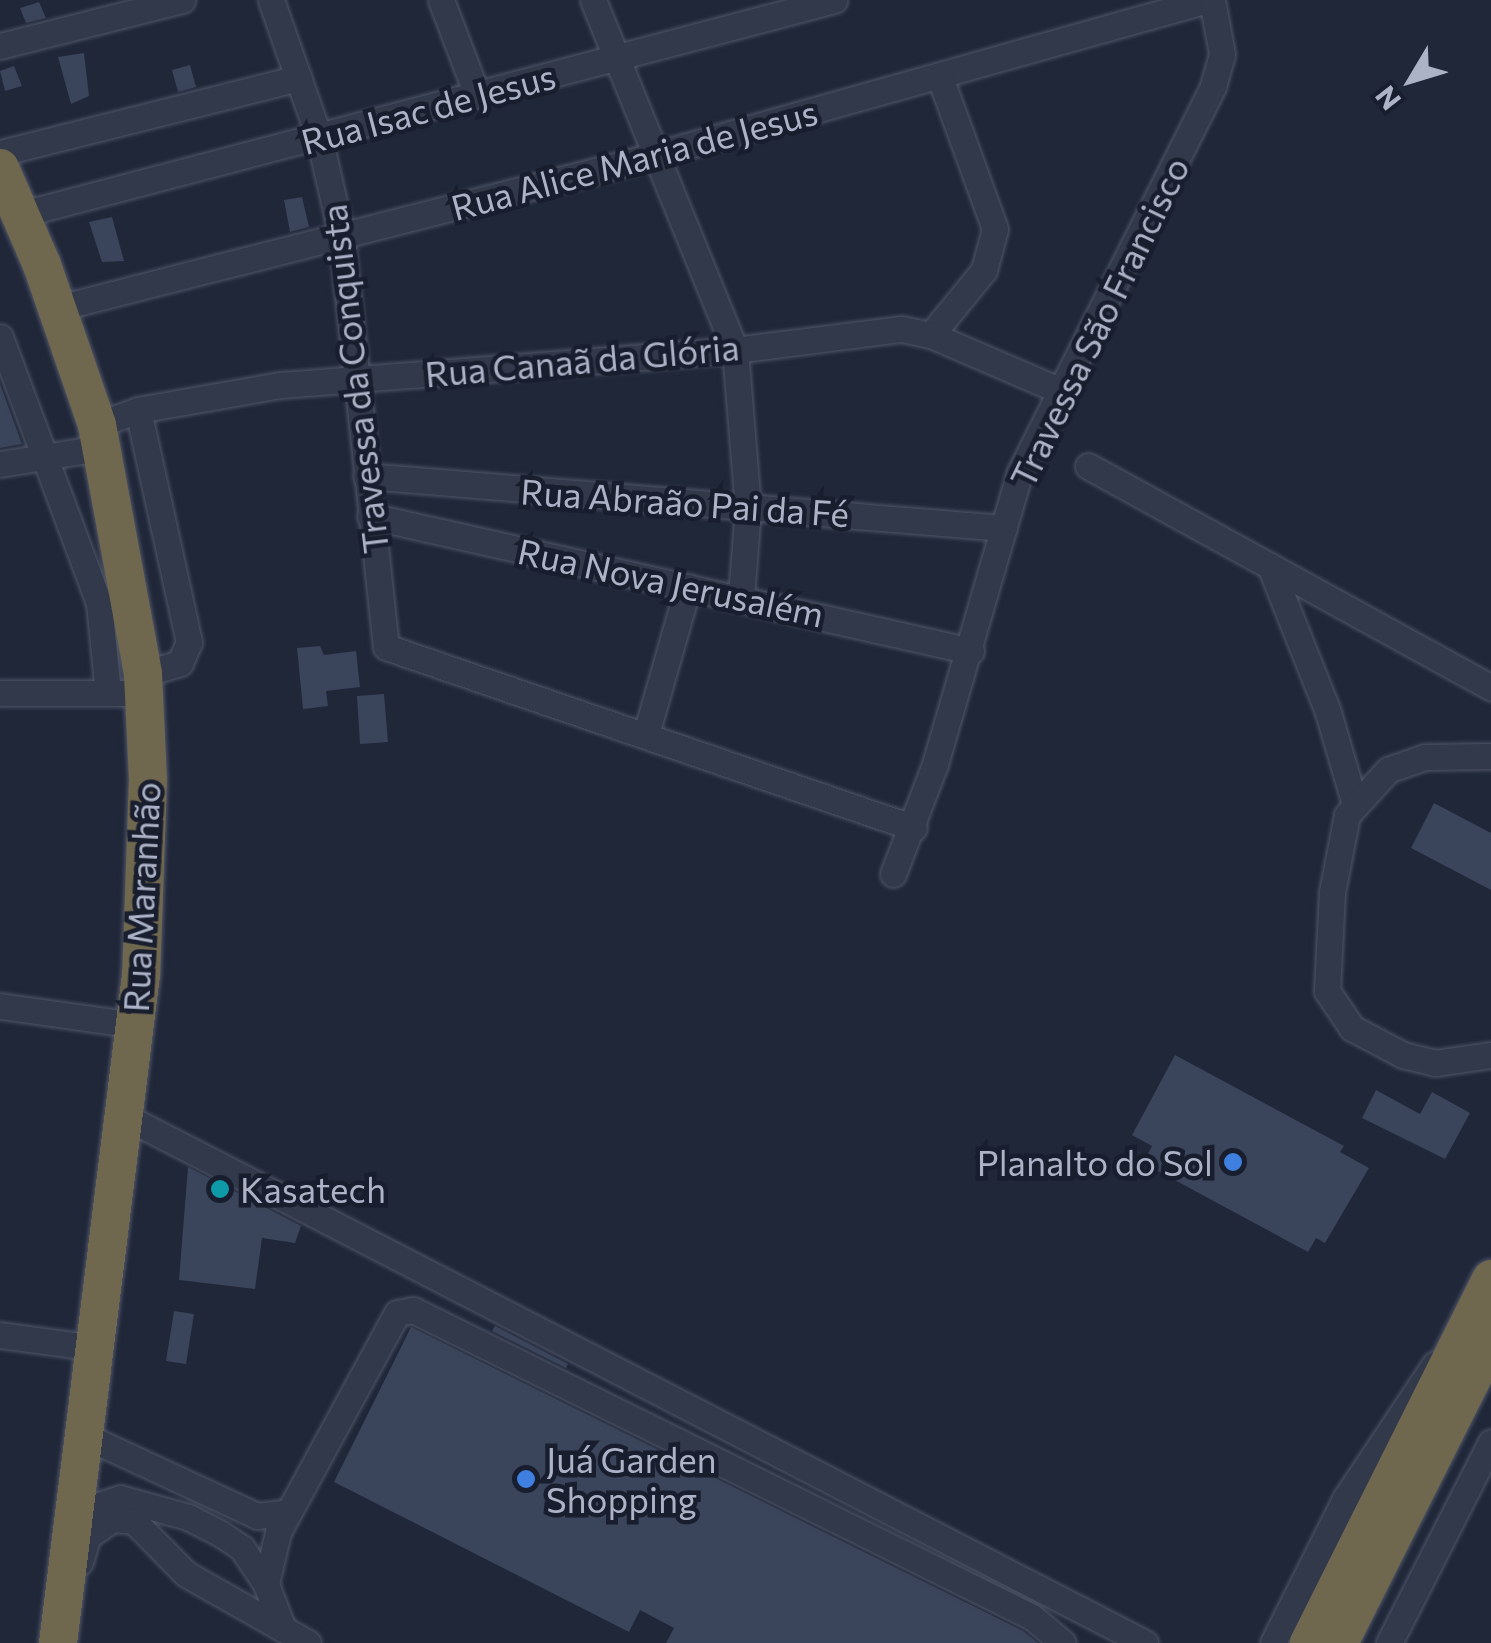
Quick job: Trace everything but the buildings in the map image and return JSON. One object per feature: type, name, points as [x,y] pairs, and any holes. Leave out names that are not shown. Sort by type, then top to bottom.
[{"type":"highway","name":"Rua Maranhão","points":[[0,168],[58,308],[99,437],[131,686],[148,869],[135,1025],[58,1643]]},
{"type":"highway","points":[[1337,1641],[1480,1331],[1491,1278]]},
{"type":"street","points":[[0,46],[182,0]]},
{"type":"street","name":"Travessa da Conquista","points":[[271,0],[318,137],[340,233],[360,376],[366,476],[386,647],[646,734]]},
{"type":"street","points":[[441,0],[477,95]]},
{"type":"street","points":[[593,0],[658,152],[735,350],[748,508],[741,597]]},
{"type":"street","name":"Rua Isac de Jesus","points":[[22,214],[834,0]]},
{"type":"street","name":"Rua Alice Maria de Jesus","points":[[58,308],[940,77],[1210,0]]},
{"type":"street","name":"Travessa São Francisco","points":[[894,874],[914,828],[971,651],[1020,472],[1213,86],[1222,54],[1210,0]]},
{"type":"street","points":[[931,335],[984,270],[996,229],[940,77]]},
{"type":"street","points":[[0,153],[299,78]]},
{"type":"street","name":"Rua Canaã da Glória","points":[[0,464],[45,456],[99,437],[138,410],[360,376],[735,350],[865,330],[931,335],[1060,390]]},
{"type":"street","points":[[0,337],[131,686]]},
{"type":"street","points":[[0,693],[131,686],[180,663],[189,642],[138,410]]},
{"type":"street","points":[[1088,466],[1491,688]]},
{"type":"street","name":"Rua Abraão Pai da Fé","points":[[366,476],[1004,528]]},
{"type":"street","name":"Rua Nova Jerusalém","points":[[370,516],[971,651]]},
{"type":"street","points":[[1270,566],[1327,709],[1355,806]]},
{"type":"street","points":[[688,587],[646,734],[914,828]]},
{"type":"street","points":[[1491,756],[1426,757],[1388,770],[1355,806],[1332,892],[1326,992],[1352,1028],[1403,1055],[1436,1063],[1491,1054]]},
{"type":"street","points":[[0,1006],[135,1025]]},
{"type":"street","points":[[124,1116],[1146,1643]]},
{"type":"street","points":[[266,1584],[283,1522],[397,1313],[413,1310],[1032,1617],[1064,1643]]},
{"type":"street","points":[[1273,1643],[1371,1454],[1480,1331]]},
{"type":"street","points":[[0,1336],[96,1348]]},
{"type":"street","points":[[84,1441],[257,1516],[283,1522]]},
{"type":"street","points":[[1389,1643],[1491,1442]]},
{"type":"street","points":[[64,1596],[78,1576],[96,1506],[120,1498],[188,1517],[242,1548],[266,1584],[283,1630]]},
{"type":"street","points":[[88,1536],[112,1519],[134,1521],[186,1574],[308,1643]]},
{"type":"place","name":"Planalto do Sol","points":[[1233,1162]]},
{"type":"place","name":"Kasatech","points":[[220,1189]]},
{"type":"place","name":"Juá Garden Shopping","points":[[526,1479]]}]
